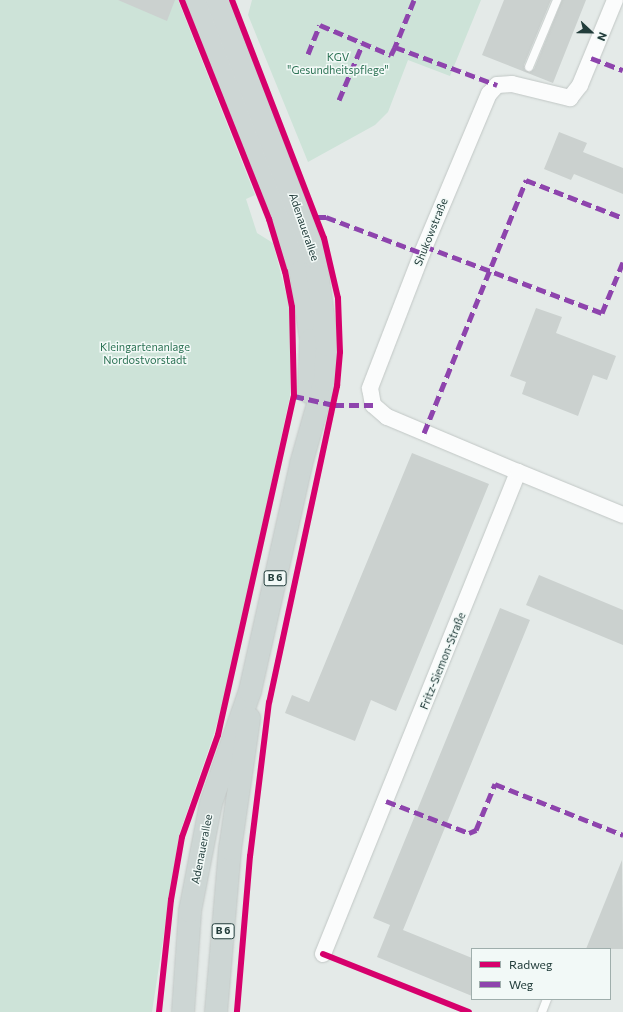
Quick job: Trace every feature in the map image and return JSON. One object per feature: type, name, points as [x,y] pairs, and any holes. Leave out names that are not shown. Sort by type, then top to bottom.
[{"type":"main road","name":"Adenauerallee","points":[[196,0],[301,272],[310,355],[301,464]]},
{"type":"main road","name":"Adenauerallee","points":[[183,1012],[190,911],[211,803],[250,691],[301,464],[325,380],[327,344],[320,277],[299,210],[217,0]]},
{"type":"main road","name":"Adenauerallee","points":[[216,1012],[230,849],[248,740],[250,691]]},
{"type":"street","name":"Shukowstraße","points":[[518,472],[387,417],[374,405],[370,388],[424,246],[489,94],[497,85],[512,84],[570,98],[580,85],[615,0]]},
{"type":"street","points":[[518,472],[623,515]]},
{"type":"street","name":"Fritz-Siemon-Straße","points":[[324,954],[518,472]]},
{"type":"lane","points":[[529,67],[557,0]]},
{"type":"lane","points":[[542,1012],[547,1000]]},
{"type":"green space","name":"Kleingartenanlage Nordostvorstadt","points":[[0,0],[178,0],[255,195],[246,199],[257,233],[273,243],[290,309],[290,396],[230,676],[214,734],[179,835],[152,1012],[0,1012]]},
{"type":"green space","name":"KGV \"Gesundheitspflege\"","points":[[252,0],[481,0],[450,76],[408,60],[388,112],[375,125],[308,162],[248,15]]},
{"type":"building","points":[[118,0],[175,0],[167,21]]},
{"type":"building","points":[[504,0],[551,0],[524,65],[529,72],[534,69],[562,0],[586,0],[553,83],[482,55]]},
{"type":"building","points":[[559,132],[587,143],[583,152],[623,168],[623,194],[574,174],[571,180],[544,169]]},
{"type":"building","points":[[536,308],[562,317],[556,333],[616,356],[607,380],[593,375],[578,416],[522,394],[526,382],[510,376]]},
{"type":"building","points":[[412,453],[489,484],[396,711],[371,700],[355,741],[285,713],[292,695],[309,702]]},
{"type":"building","points":[[539,575],[623,610],[623,645],[526,605]]},
{"type":"building","points":[[500,608],[530,620],[403,930],[471,958],[471,996],[377,957],[390,925],[373,918]]},
{"type":"building","points":[[622,860],[623,949],[586,948]]},
{"type":"marked path","points":[[414,0],[395,47],[497,85]]},
{"type":"marked path","points":[[308,54],[320,25],[391,55],[395,47]]},
{"type":"marked path","points":[[339,100],[363,43]]},
{"type":"marked path","points":[[591,58],[623,70]]},
{"type":"marked path","points":[[424,433],[526,180],[623,218]]},
{"type":"marked path","points":[[317,217],[326,217],[422,253]]},
{"type":"marked path","points":[[424,246],[602,313],[623,262]]},
{"type":"marked path","points":[[294,396],[334,405],[373,405]]},
{"type":"marked path","points":[[386,801],[469,833],[476,830],[495,784],[623,835]]},
{"type":"cycle path","points":[[159,1012],[171,900],[182,837],[218,735],[294,396],[292,307],[285,272],[269,219],[182,0]]},
{"type":"cycle path","points":[[232,0],[324,238],[338,298],[340,352],[337,386],[269,702],[250,856],[237,1012]]},
{"type":"cycle path","points":[[323,954],[469,1012]]}]
